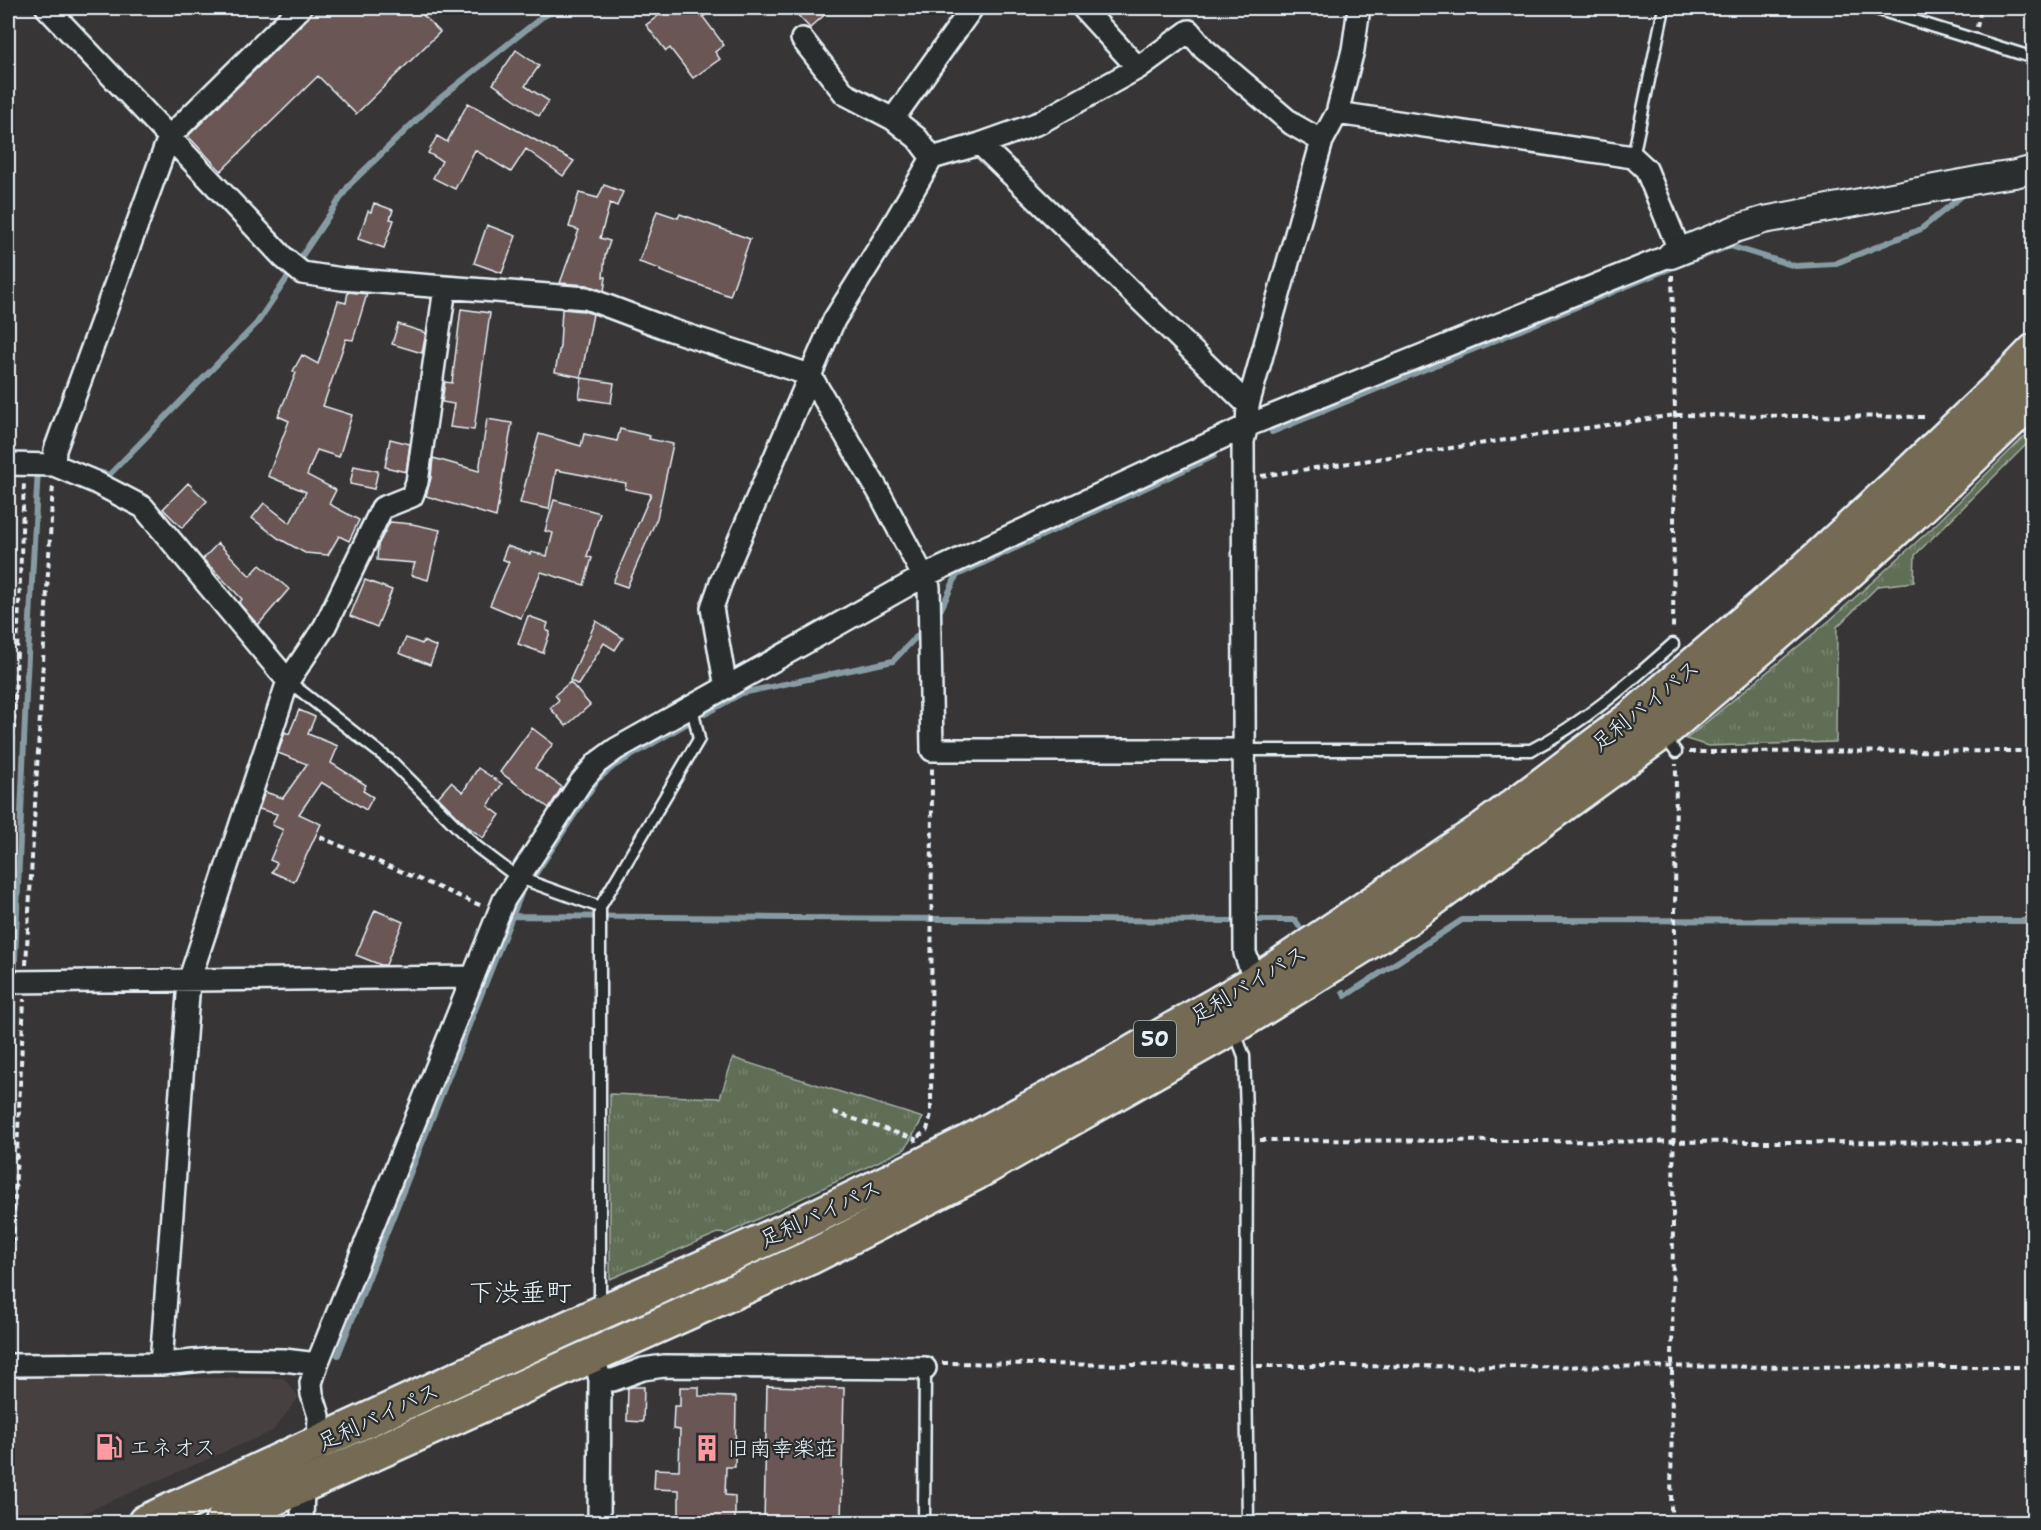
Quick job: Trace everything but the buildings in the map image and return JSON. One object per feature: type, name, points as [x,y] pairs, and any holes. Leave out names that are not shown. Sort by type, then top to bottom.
[{"type":"highway","name":"足利バイパス","points":[[145,1522],[600,1313],[798,1225],[918,1152],[970,1141],[1114,1063],[1255,982],[1480,831],[1623,707],[1799,575],[1907,475],[2034,351]]},
{"type":"highway","name":"足利バイパス","points":[[222,1522],[303,1486],[595,1368],[966,1179],[1233,1028],[1406,919],[1669,743],[2034,398]]},
{"type":"street","points":[[47,8],[284,258],[302,273],[342,279],[586,298],[671,330],[810,375],[880,494],[929,587],[932,750],[1243,750]]},
{"type":"street","points":[[54,465],[55,450],[169,137],[300,8]]},
{"type":"street","points":[[892,119],[972,8]]},
{"type":"street","points":[[1083,8],[1138,68]]},
{"type":"street","points":[[1255,982],[1245,953],[1243,441],[1247,426],[1248,405],[1322,141],[1337,112],[1353,50],[1359,8]]},
{"type":"street","points":[[726,688],[712,608],[721,582],[834,320],[932,158],[1039,123],[1138,68],[1189,31],[1204,49],[1292,124],[1322,141]]},
{"type":"street","points":[[802,39],[845,94],[892,119],[917,138],[932,158]]},
{"type":"street","points":[[1337,112],[1633,157],[1646,169],[1676,253]]},
{"type":"street","points":[[980,144],[1248,405]]},
{"type":"street","points":[[1988,178],[2034,160]]},
{"type":"street","points":[[302,1522],[303,1486],[318,1444],[320,1416],[312,1394],[311,1383],[317,1364],[504,900],[581,782],[597,763],[616,749],[924,576],[1247,426],[1735,229],[1764,220],[2034,169]]},
{"type":"street","points":[[161,1364],[189,981],[288,681],[325,626],[382,508],[412,496],[417,482],[445,288]]},
{"type":"street","points":[[16,464],[54,465],[95,482],[143,507],[288,681]]},
{"type":"street","points":[[16,982],[472,977]]},
{"type":"street","points":[[8,1365],[161,1364],[215,1359],[284,1360],[317,1364]]},
{"type":"street","points":[[595,1368],[613,1380],[643,1369],[664,1366],[925,1368]]},
{"type":"street","points":[[595,1368],[599,1522]]},
{"type":"lane","points":[[1633,157],[1664,8]]},
{"type":"lane","points":[[1873,8],[2034,58]]},
{"type":"lane","points":[[1243,750],[1531,750],[1623,707],[1673,644]]},
{"type":"lane","points":[[288,681],[393,763],[477,847],[517,877],[600,907]]},
{"type":"lane","points":[[600,1313],[600,907],[699,739],[692,707]]},
{"type":"lane","points":[[1233,1028],[1244,1056],[1247,1140],[1248,1522]]},
{"type":"lane","points":[[924,1522],[925,1368]]},
{"type":"path","points":[[1673,644],[1676,253]]},
{"type":"path","points":[[1243,479],[1675,415],[1925,417]]},
{"type":"path","points":[[8,868],[16,464]]},
{"type":"path","points":[[8,1348],[16,982],[54,465]]},
{"type":"path","points":[[1671,1522],[1673,1141],[1669,743],[2034,752]]},
{"type":"path","points":[[833,1112],[918,1152],[927,1130],[931,1114],[932,750]]},
{"type":"path","points":[[320,837],[498,914]]},
{"type":"path","points":[[1247,1140],[2034,1143]]},
{"type":"path","points":[[925,1368],[934,1363],[1246,1366],[2034,1367]]},
{"type":"shaded area","points":[[13,1377],[284,1378],[299,1397],[273,1431],[63,1522],[8,1522]]},
{"type":"green space","points":[[2033,428],[2033,438],[1915,555],[1914,582],[1878,586],[1837,627],[1836,742],[1708,746],[1686,739],[1830,620],[1932,528]]},
{"type":"green space","points":[[733,1058],[923,1118],[905,1149],[726,1234],[718,1233],[610,1279],[610,1094],[720,1098]]},
{"type":"waterway","points":[[88,469],[109,475],[257,323],[350,184],[434,103],[542,17],[560,8]]},
{"type":"waterway","points":[[1272,432],[1661,272],[1730,246],[1795,266],[1834,264],[1921,229],[1963,195],[1969,193]]},
{"type":"waterway","points":[[941,609],[957,575],[1214,456]]},
{"type":"waterway","points":[[8,1126],[38,468]]},
{"type":"waterway","points":[[705,714],[742,693],[893,661],[921,632]]},
{"type":"waterway","points":[[536,873],[597,780],[614,766],[686,724]]},
{"type":"waterway","points":[[338,1355],[521,894]]},
{"type":"waterway","points":[[512,916],[1231,921]]},
{"type":"waterway","points":[[1259,920],[1295,920],[1299,926]]},
{"type":"waterway","points":[[1343,992],[1345,996],[1462,920],[2034,921]]},
{"type":"place","name":"エネオス","points":[[109,1447]]},
{"type":"place","name":"旧南幸楽荘","points":[[707,1448]]},
{"type":"district","name":"下渋垂町","points":[[520,1292]]}]
